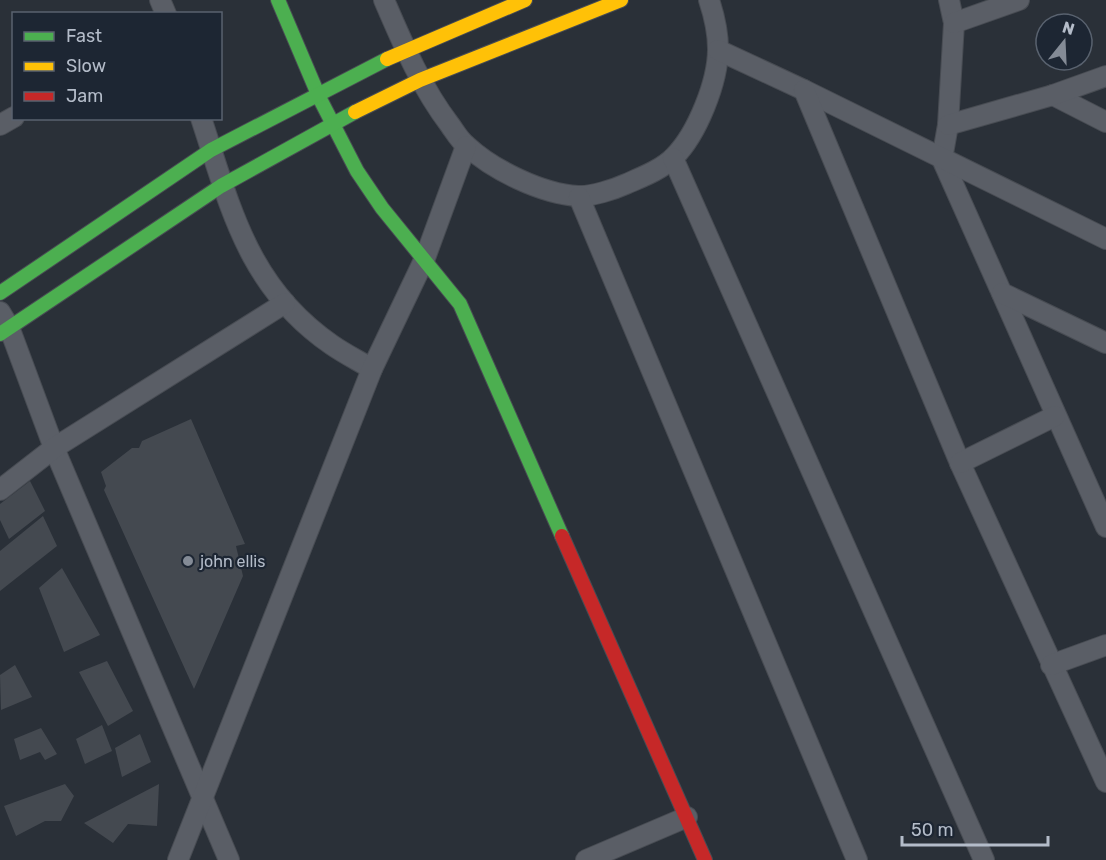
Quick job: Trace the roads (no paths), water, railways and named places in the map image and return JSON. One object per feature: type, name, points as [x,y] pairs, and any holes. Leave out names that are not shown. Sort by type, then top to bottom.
[{"type":"street","points":[[278,0],[317,94],[371,192],[460,304],[705,860]]},
{"type":"street","points":[[384,0],[420,80],[435,106],[466,146],[504,172],[536,187],[579,197],[616,189],[648,175],[674,158],[697,125],[710,95],[718,50],[709,0]]},
{"type":"street","points":[[0,293],[211,150],[406,50],[525,0]]},
{"type":"street","points":[[229,860],[3,324],[221,186],[332,124],[420,80],[621,0]]},
{"type":"street","points":[[949,0],[954,23],[948,125],[942,159],[1106,527]]},
{"type":"street","points":[[954,23],[1019,0]]},
{"type":"street","points":[[718,50],[1106,239]]},
{"type":"street","points":[[948,125],[1053,95],[1106,75]]},
{"type":"street","points":[[804,90],[960,463],[1106,782]]},
{"type":"street","points":[[1053,95],[1106,122]]},
{"type":"street","points":[[202,120],[221,186],[239,231],[268,282],[285,303],[309,326],[332,345],[372,369]]},
{"type":"street","points":[[178,860],[372,369],[425,258],[466,146]]},
{"type":"street","points":[[674,158],[984,860]]},
{"type":"street","points":[[579,197],[857,860]]},
{"type":"street","points":[[1002,293],[1106,343]]},
{"type":"street","points":[[0,490],[54,448],[285,303]]},
{"type":"street","points":[[960,463],[1055,416]]},
{"type":"street","points":[[1051,665],[1106,645]]},
{"type":"street","points":[[586,860],[687,817]]},
{"type":"place","name":"john ellis","points":[[188,561]]}]
